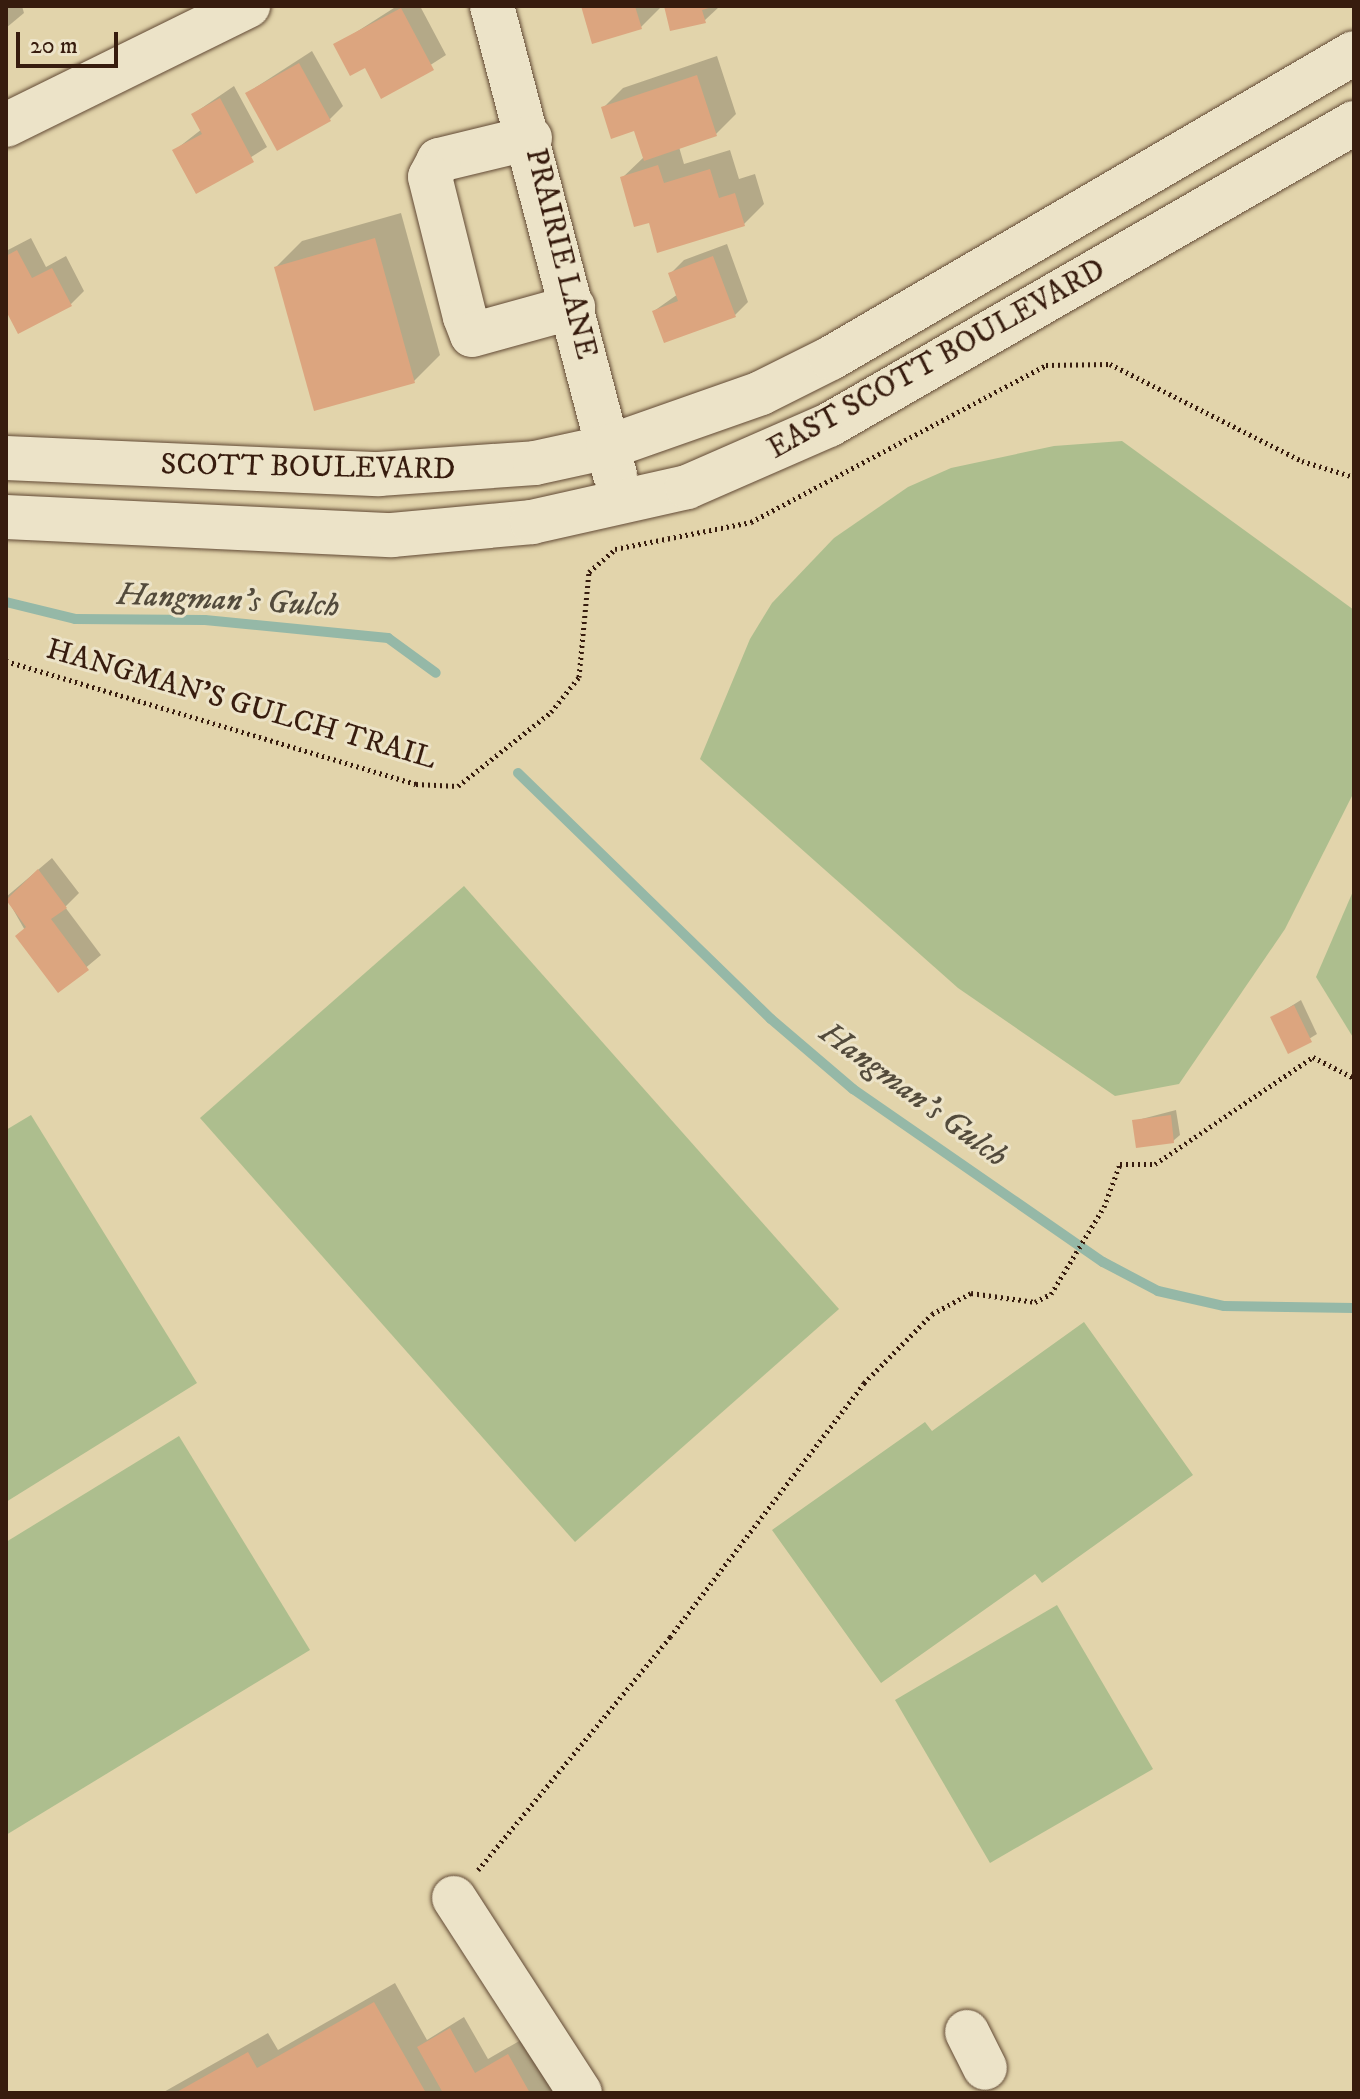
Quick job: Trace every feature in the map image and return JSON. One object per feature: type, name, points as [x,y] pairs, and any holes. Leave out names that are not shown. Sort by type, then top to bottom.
[{"type":"street","points":[[6,125],[248,6]]},
{"type":"street","name":"PRAIRIE LANE","points":[[492,6],[530,138],[623,504]]},
{"type":"street","name":"EAST SCOTT BOULEVARD","points":[[608,447],[761,393],[831,358],[1354,53]]},
{"type":"street","name":"EAST SCOTT BOULEVARD","points":[[253,531],[463,532],[623,504],[687,487],[829,425],[1354,123]]},
{"type":"street","points":[[530,138],[439,160],[430,177],[465,317],[472,335],[573,307]]},
{"type":"street","name":"SCOTT BOULEVARD","points":[[6,458],[379,474],[535,463],[608,447]]},
{"type":"street","name":"SCOTT BOULEVARD","points":[[6,517],[253,531]]},
{"type":"street","points":[[454,1898],[580,2093]]},
{"type":"path","name":"HANGMAN'S GULCH TRAIL","points":[[6,661],[416,784],[458,786],[551,712],[579,677],[589,572],[615,549],[751,522],[1046,365],[1110,364],[1302,461],[1354,477]]},
{"type":"path","points":[[454,1898],[908,1336],[971,1293],[1035,1302],[1051,1294],[1104,1207],[1120,1164],[1155,1164],[1313,1057],[1354,1078]]},
{"type":"green space","points":[[1122,441],[1354,610],[1354,792],[1285,929],[1179,1084],[1115,1096],[958,988],[700,759],[750,639],[772,603],[834,538],[908,487],[951,468],[1054,446]]},
{"type":"green space","points":[[464,886],[839,1309],[575,1542],[200,1118]]},
{"type":"green space","points":[[1354,889],[1354,1039],[1316,977]]},
{"type":"green space","points":[[31,1115],[197,1383],[6,1502],[6,1130]]},
{"type":"green space","points":[[1084,1322],[1193,1475],[1042,1583],[1035,1574],[881,1683],[772,1530],[925,1422],[932,1431]]},
{"type":"green space","points":[[179,1436],[310,1650],[6,1835],[6,1542]]},
{"type":"green space","points":[[1057,1605],[1153,1769],[990,1863],[895,1700]]},
{"type":"building","points":[[581,6],[635,6],[642,29],[592,44]]},
{"type":"building","points":[[664,6],[712,7],[702,10],[706,23],[670,31]]},
{"type":"building","points":[[401,8],[434,70],[381,99],[365,68],[350,76],[333,44]]},
{"type":"building","points":[[299,63],[331,121],[277,151],[245,93]]},
{"type":"building","points":[[697,75],[717,136],[644,161],[634,131],[611,139],[601,107]]},
{"type":"building","points":[[220,98],[254,162],[196,194],[172,150],[202,134],[191,114]]},
{"type":"building","points":[[658,165],[664,183],[710,169],[719,198],[735,193],[745,226],[657,253],[649,223],[634,227],[620,177]]},
{"type":"building","points":[[375,238],[415,383],[314,411],[274,267]]},
{"type":"building","points":[[17,250],[32,278],[52,268],[72,306],[18,334],[6,311],[6,256]]},
{"type":"building","points":[[713,256],[736,317],[664,343],[652,311],[678,301],[668,273]]},
{"type":"building","points":[[38,869],[67,908],[51,919],[89,970],[58,993],[15,936],[26,927],[6,900]]},
{"type":"building","points":[[1294,1005],[1312,1042],[1288,1054],[1270,1017]]},
{"type":"building","points":[[1171,1115],[1174,1143],[1136,1148],[1132,1120]]},
{"type":"building","points":[[374,2002],[426,2093],[175,2093],[248,2052],[257,2068]]},
{"type":"building","points":[[450,2028],[475,2073],[508,2054],[530,2093],[443,2093],[417,2047]]},
{"type":"waterway","name":"Hangman's Gulch","points":[[6,602],[75,619],[205,620],[388,638],[436,673]]},
{"type":"waterway","name":"Hangman's Gulch","points":[[518,773],[771,1019],[853,1089],[1103,1262],[1158,1291],[1224,1306],[1354,1308]]}]
